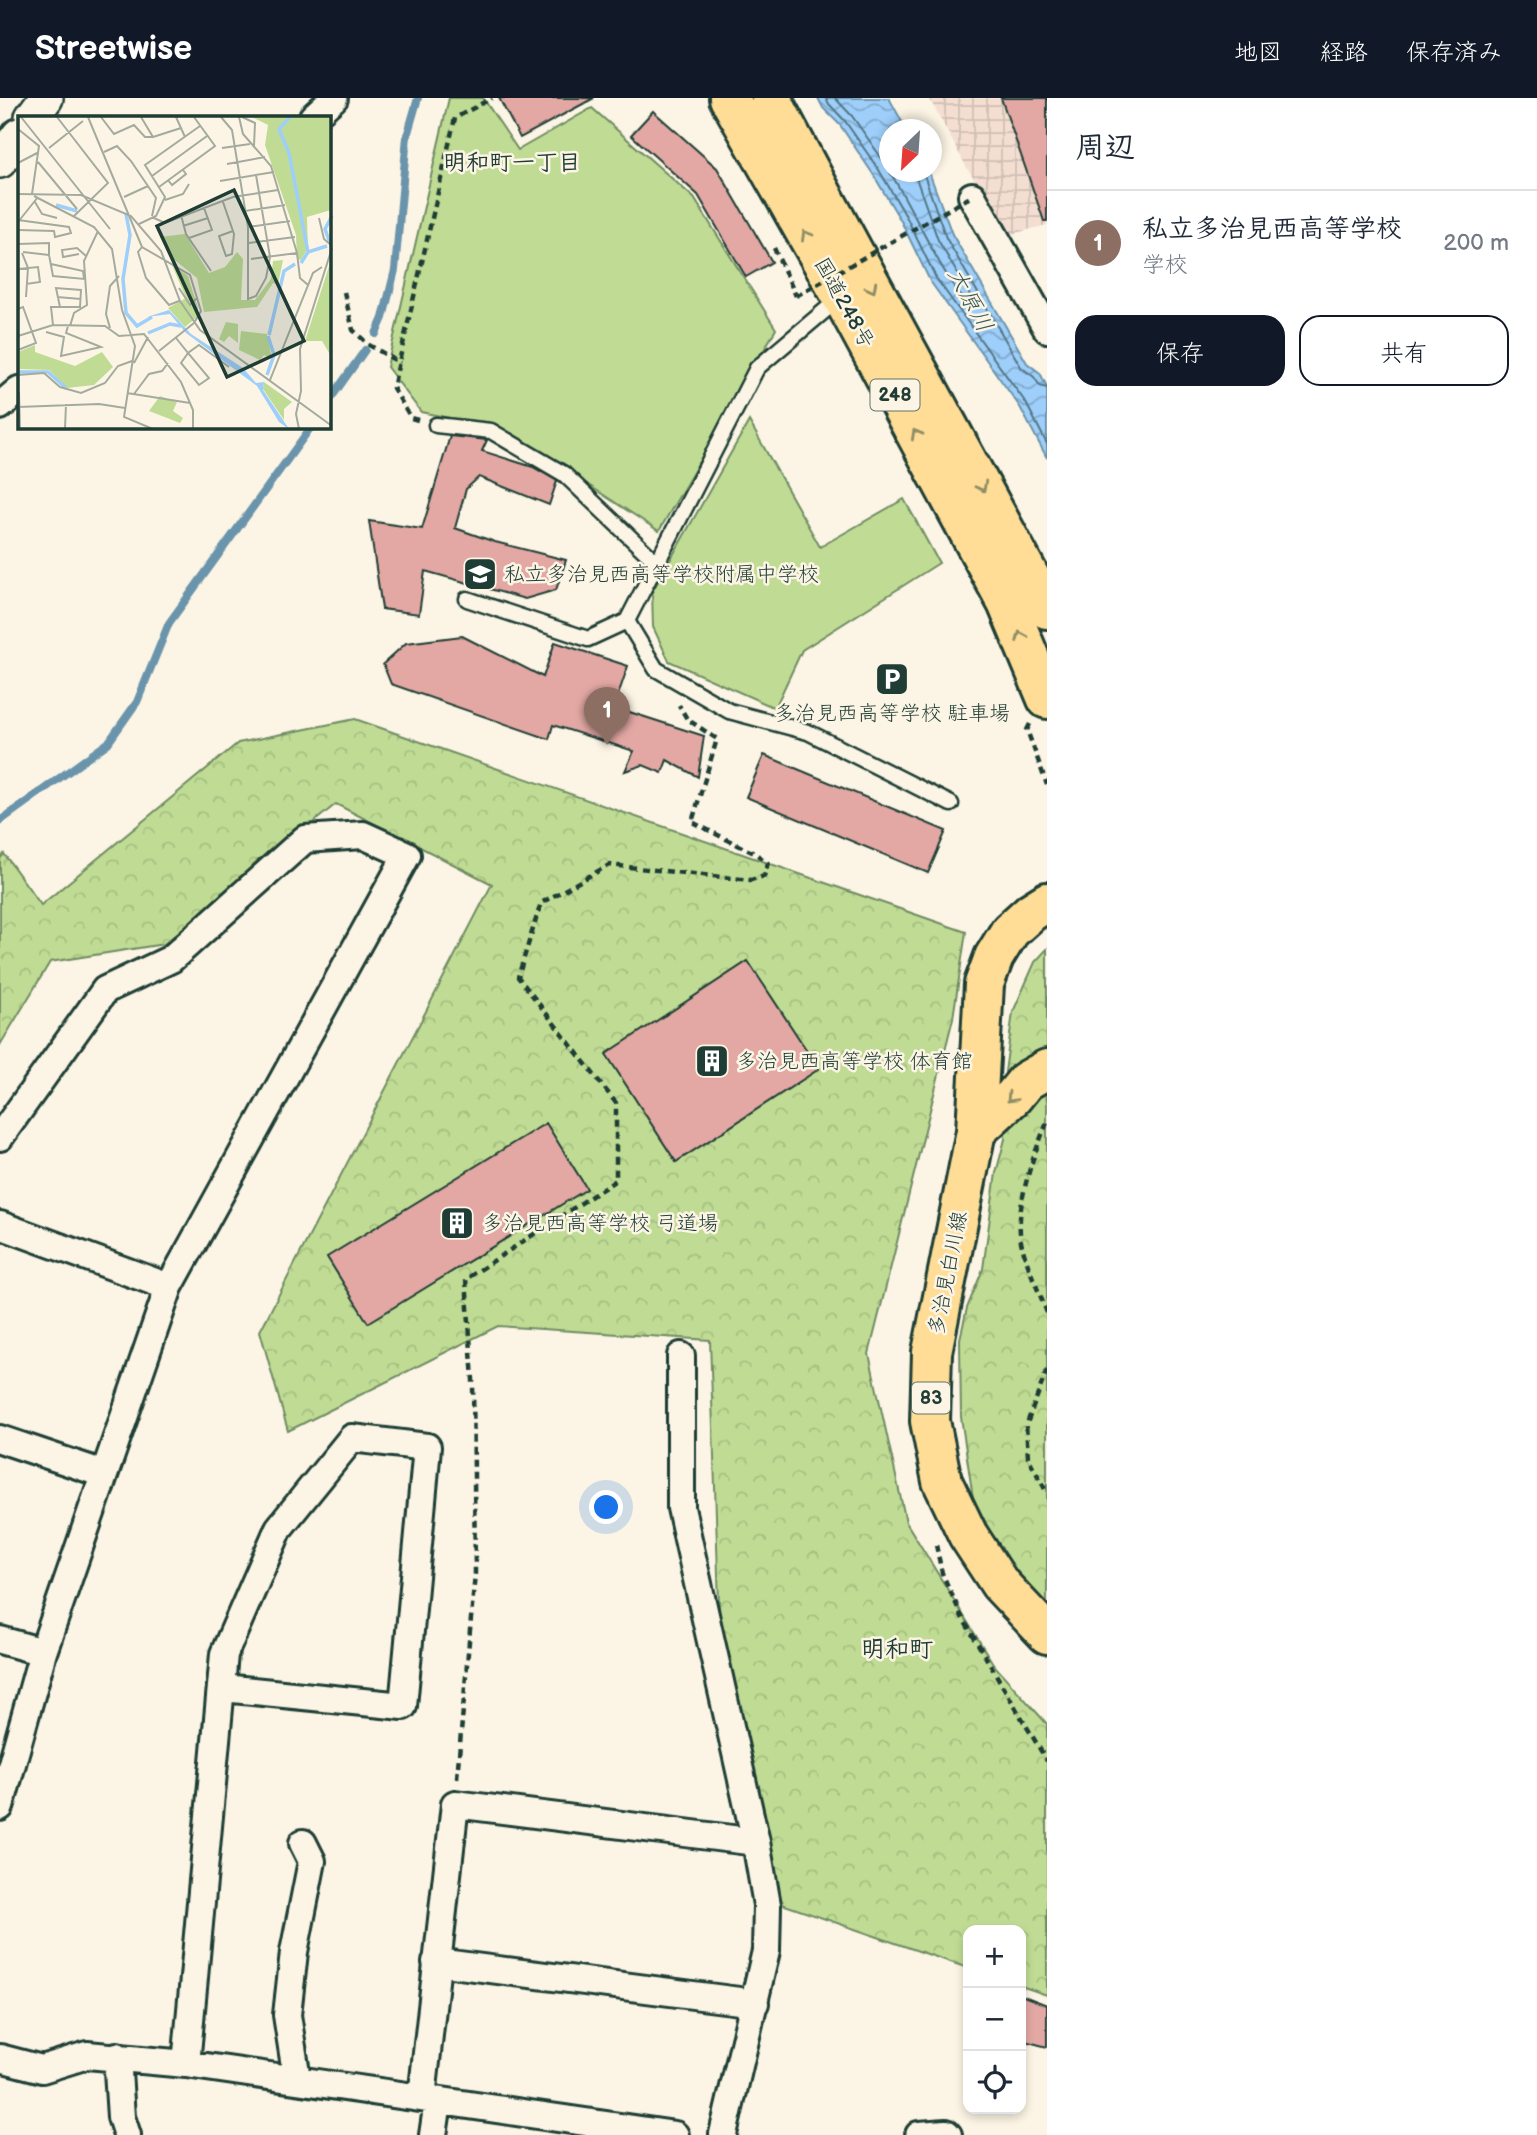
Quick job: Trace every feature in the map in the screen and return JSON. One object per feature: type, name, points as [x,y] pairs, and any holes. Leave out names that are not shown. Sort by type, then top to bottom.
[{"type":"main road","name":"国道248号","points":[[729,98],[842,297],[1007,603],[1039,710]]},
{"type":"main road","name":"国道248号","points":[[771,98],[873,292],[1047,609]]},
{"type":"main road","name":"多治見白川線","points":[[1047,902],[1031,912],[1010,932],[994,957],[984,984],[976,1131],[932,1352],[930,1421],[942,1481],[968,1535],[1000,1584],[1047,1634]]},
{"type":"main road","points":[[976,1131],[1013,1097],[1026,1081],[1047,1069]]},
{"type":"street","points":[[314,116],[334,98]]},
{"type":"street","points":[[0,161],[18,136]]},
{"type":"street","points":[[972,196],[1047,329]]},
{"type":"street","points":[[0,406],[18,391]]},
{"type":"street","points":[[0,1137],[105,990],[172,959],[305,839],[363,835],[407,855],[169,1287],[43,1652],[0,1807]]},
{"type":"street","points":[[0,1225],[169,1287]]},
{"type":"street","points":[[681,1356],[681,1508],[756,1842],[767,1905],[766,1951],[724,2135]]},
{"type":"street","points":[[186,2064],[224,1654],[279,1528],[352,1438],[427,1447],[403,1706],[222,1688]]},
{"type":"street","points":[[0,1439],[104,1474]]},
{"type":"street","points":[[0,1640],[43,1652]]},
{"type":"street","points":[[433,2135],[430,2099],[436,1962],[455,1804],[756,1842]]},
{"type":"street","points":[[297,2079],[287,2015],[294,1952],[312,1861],[303,1843]]},
{"type":"street","points":[[436,1962],[755,2003]]},
{"type":"street","points":[[0,2058],[42,2069],[86,2055],[117,2056],[297,2079],[675,2135]]},
{"type":"street","points":[[117,2056],[121,2118],[127,2135]]},
{"type":"street","points":[[919,2135],[948,2135]]},
{"type":"lane","points":[[467,599],[588,639],[627,621],[757,368],[842,297]]},
{"type":"lane","points":[[436,425],[491,431],[565,474],[656,562]]},
{"type":"lane","points":[[627,621],[656,669],[729,711],[808,732],[951,804]]},
{"type":"path","points":[[436,425],[411,418],[393,388],[455,118],[492,98]]},
{"type":"path","points":[[774,248],[796,296],[972,196]]},
{"type":"path","points":[[344,292],[353,330],[369,345],[400,363]]},
{"type":"path","points":[[455,1804],[475,1573],[473,1380],[466,1279],[616,1180],[616,1103],[518,977],[541,903],[609,865],[751,880],[764,876],[768,863],[756,853],[692,822],[717,739],[687,719],[656,669]]},
{"type":"path","points":[[1039,710],[1027,730],[1047,785]]},
{"type":"path","points":[[1047,1124],[1030,1161],[1021,1214],[1021,1244],[1047,1313]]},
{"type":"path","points":[[1047,1370],[1026,1426],[1028,1457],[1047,1493]]},
{"type":"path","points":[[936,1542],[942,1573],[962,1617],[1047,1761]]},
{"type":"shaded area","points":[[929,98],[1047,98],[1047,225],[1012,234],[967,168]]},
{"type":"green space","points":[[449,98],[483,98],[518,150],[592,108],[694,198],[776,329],[659,531],[502,429],[421,412],[387,367]]},
{"type":"green space","points":[[749,421],[820,547],[904,499],[939,563],[802,650],[775,708],[669,661],[653,627],[652,592]]},
{"type":"green space","points":[[355,719],[966,932],[953,1018],[869,1354],[906,1522],[994,1665],[1047,1724],[1047,1995],[1026,1988],[1026,1925],[963,1925],[963,1966],[779,1903],[720,1633],[710,1340],[498,1326],[288,1431],[260,1331],[492,884],[336,804],[164,944],[50,962],[0,1045],[0,859],[4,854],[41,905],[238,743]]},
{"type":"green space","points":[[1047,949],[1047,1604],[1033,1593],[999,1549],[973,1498],[961,1417],[960,1339],[967,1308],[983,1269],[996,1173],[1005,1139],[1005,1072],[1013,1012],[1035,962]]},
{"type":"water","name":"大原川","points":[[818,98],[889,98],[901,119],[879,119],[879,182],[933,182],[952,234],[1027,363],[1040,373],[1047,387],[1047,458],[1020,407],[930,281],[901,221],[873,174],[840,125],[823,108]]},
{"type":"building","points":[[499,98],[594,98],[520,138]]},
{"type":"building","points":[[1001,98],[1047,98],[1047,221],[1044,221]]},
{"type":"building","points":[[653,111],[717,168],[772,262],[746,277],[698,195],[631,135]]},
{"type":"building","points":[[450,436],[487,440],[482,451],[533,467],[557,481],[549,505],[479,477],[466,489],[455,528],[495,542],[566,560],[556,590],[525,599],[425,571],[419,614],[382,609],[369,521],[422,529]]},
{"type":"building","points":[[462,636],[543,677],[555,642],[628,666],[614,707],[704,736],[698,777],[667,760],[662,773],[643,765],[625,771],[634,751],[553,725],[549,739],[391,684],[383,664],[406,643]]},
{"type":"building","points":[[764,755],[946,831],[928,873],[746,797]]},
{"type":"building","name":"多治見西高等学校 体育館","points":[[748,961],[819,1069],[676,1162],[606,1054]]},
{"type":"building","name":"多治見西高等学校 弓道場","points":[[546,1123],[587,1189],[368,1323],[327,1257]]},
{"type":"building","points":[[1026,1997],[1047,2005],[1047,2047],[1026,2041]]},
{"type":"waterway","points":[[376,334],[383,318],[395,270],[407,136],[418,98]]},
{"type":"waterway","points":[[331,398],[365,350]]},
{"type":"waterway","points":[[0,821],[108,743],[137,702],[169,623],[310,429]]},
{"type":"place","name":"私立多治見西高等学校附属中学校","points":[[480,574]]},
{"type":"place","name":"多治見西高等学校 駐車場","points":[[892,679]]},
{"type":"place","name":"私立多治見西高等学校","points":[[607,745]]},
{"type":"place","name":"多治見西高等学校 体育館","points":[[712,1061]]},
{"type":"place","name":"多治見西高等学校 弓道場","points":[[457,1223]]},
{"type":"district","name":"明和町一丁目","points":[[512,163]]},
{"type":"district","name":"明和町","points":[[897,1649]]}]
